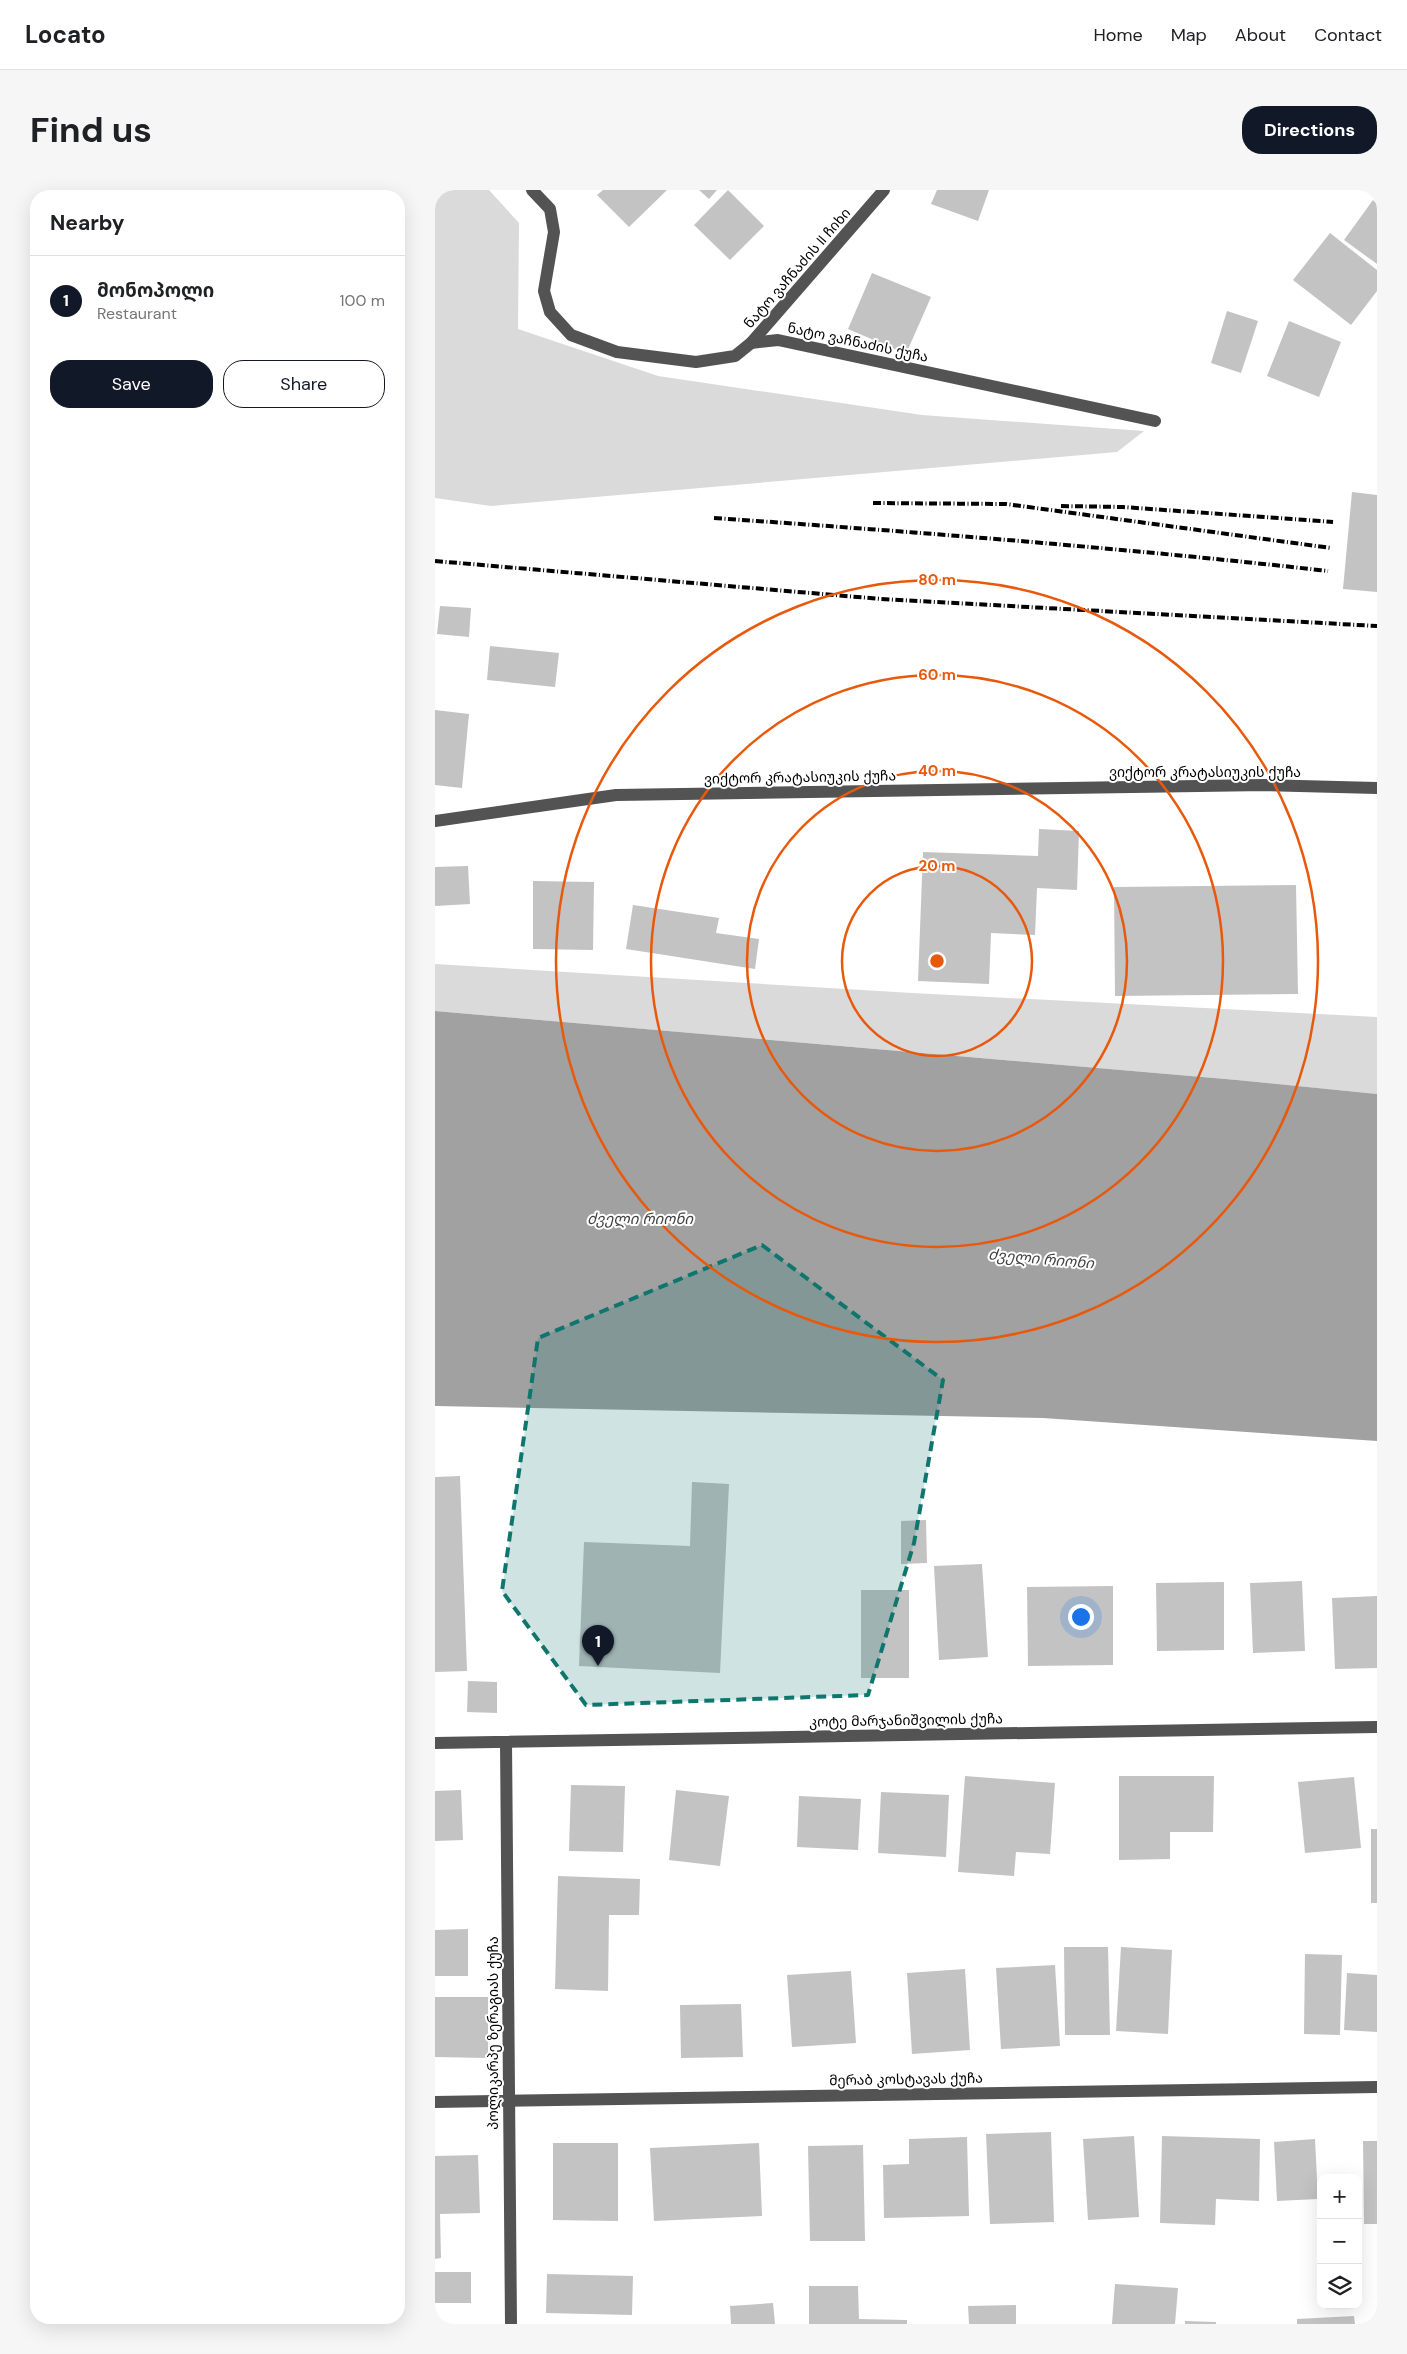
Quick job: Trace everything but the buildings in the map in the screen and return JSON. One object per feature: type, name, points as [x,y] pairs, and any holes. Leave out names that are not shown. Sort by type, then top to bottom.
[{"type":"street","name":"ნატო ვაჩნაძის ქუჩა","points":[[532,190],[550,209],[553,232],[544,291],[550,312],[571,336],[617,352],[696,362],[735,356],[751,343],[778,340],[1155,420]]},
{"type":"street","name":"ნატო ვაჩნაძის II ჩიხი","points":[[751,343],[885,190]]},
{"type":"street","name":"ვიქტორ კრატასიუკის ქუჩა","points":[[435,821],[616,795],[1265,785],[1377,788]]},
{"type":"street","name":"კოტე მარჯანიშვილის ქუჩა","points":[[435,1743],[1377,1727]]},
{"type":"street","name":"პოლიკარპე ზერაგიას ქუჩა","points":[[506,1742],[511,2324]]},
{"type":"street","name":"მერაბ კოსტავას ქუჩა","points":[[435,2102],[1377,2087]]},
{"type":"highlighted area","points":[[762,1245],[943,1380],[914,1543],[868,1695],[586,1705],[502,1591],[538,1338]]},
{"type":"shaded area","points":[[435,190],[489,190],[519,223],[518,329],[658,376],[922,415],[1144,431],[1117,452],[491,506],[435,498]]},
{"type":"shaded area","points":[[435,964],[912,993],[1377,1017],[1377,1094],[1237,1080],[435,1011]]},
{"type":"water","name":"ძველი რიონი","points":[[435,1011],[1237,1080],[1377,1094],[1377,1441],[1043,1418],[435,1406]]},
{"type":"railway","points":[[873,503],[1006,504],[1331,548]]},
{"type":"railway","points":[[1061,506],[1123,507],[1333,522]]},
{"type":"railway","points":[[714,518],[1021,541],[1328,571]]},
{"type":"railway","points":[[435,561],[881,599],[1377,626]]},
{"type":"place","name":"მონოპოლი","points":[[598,1666]]}]
